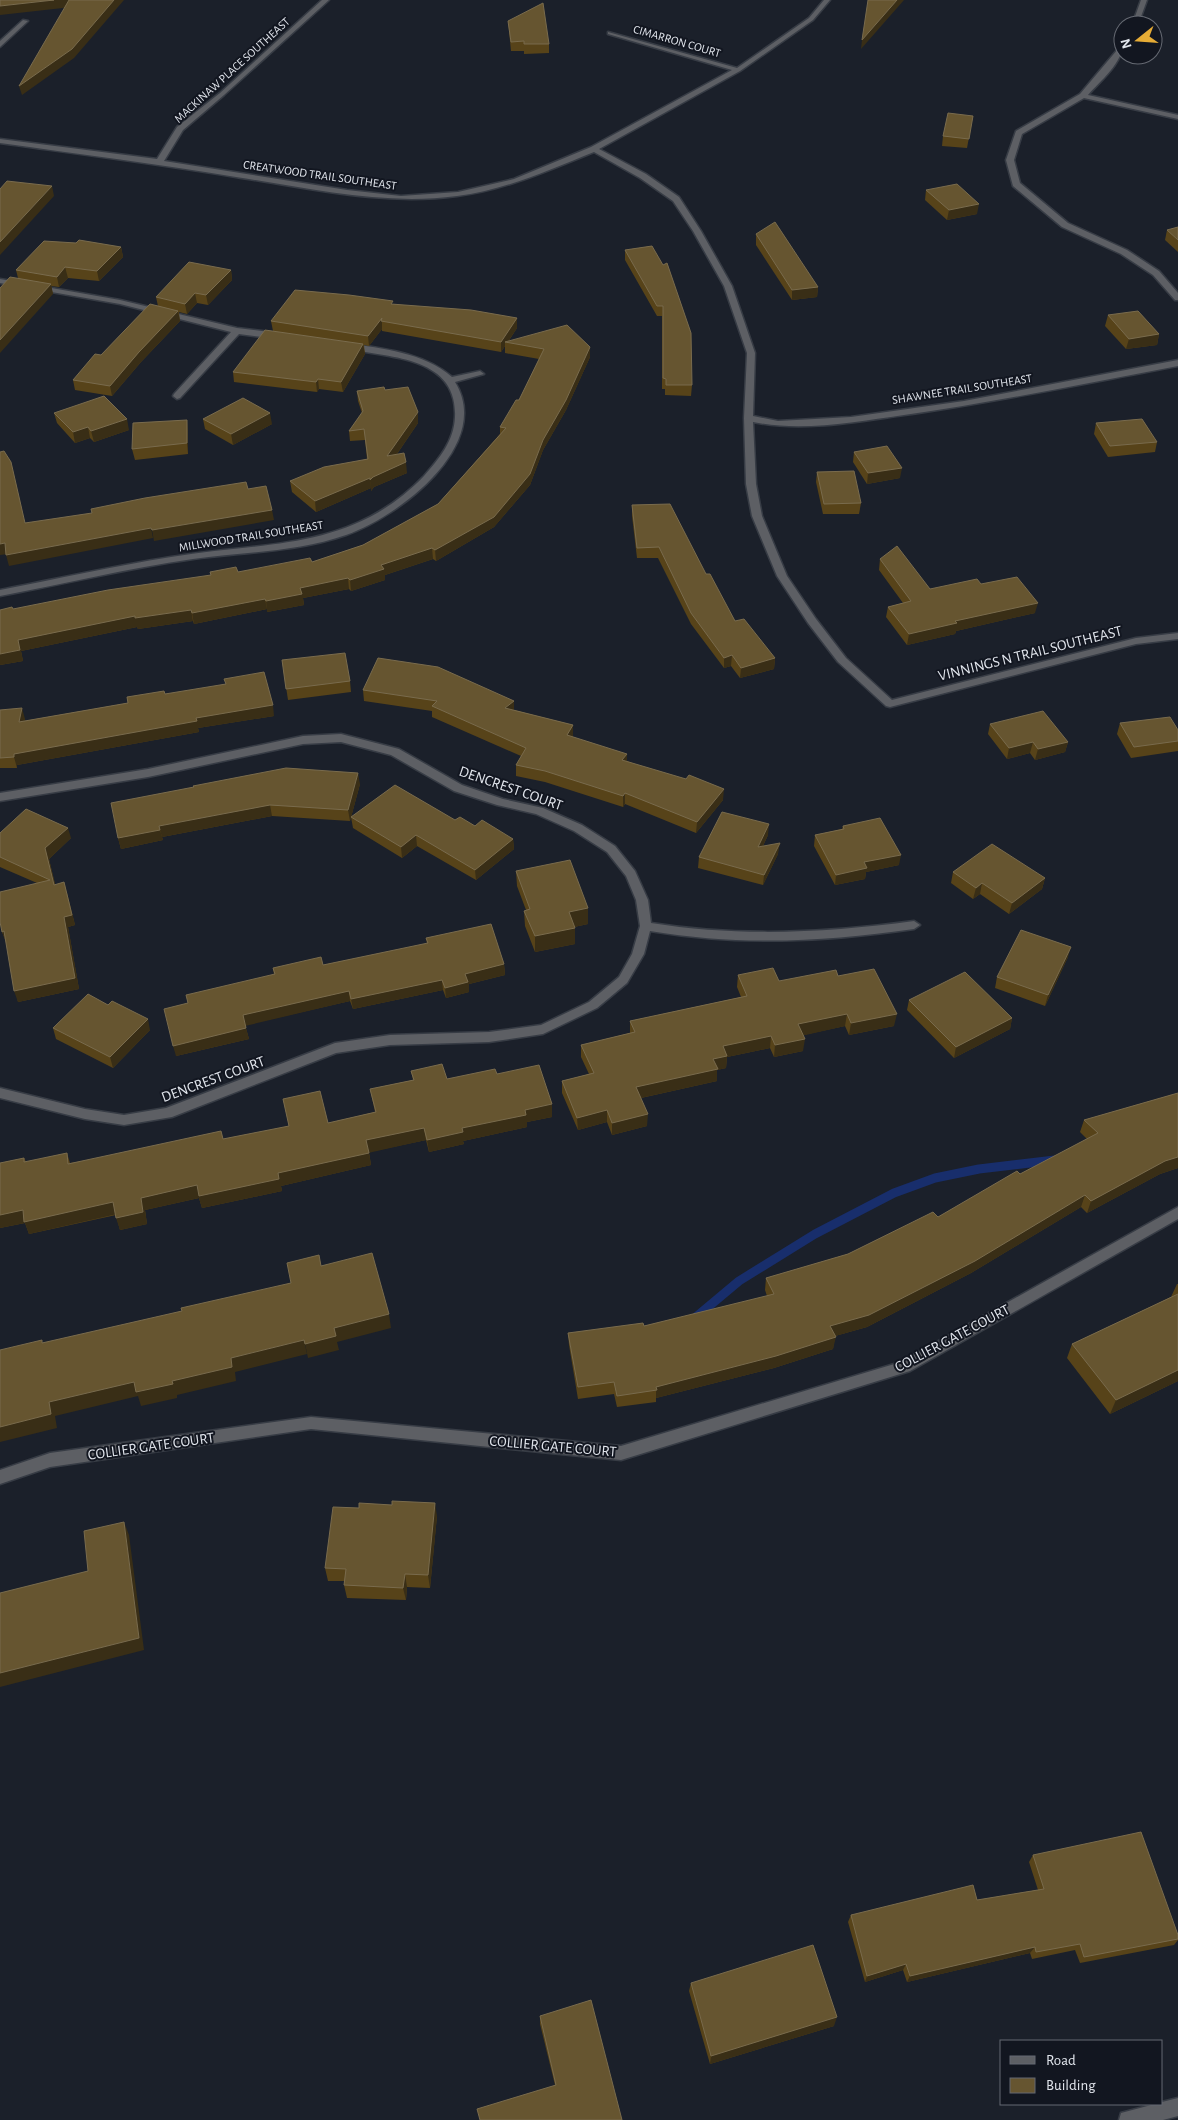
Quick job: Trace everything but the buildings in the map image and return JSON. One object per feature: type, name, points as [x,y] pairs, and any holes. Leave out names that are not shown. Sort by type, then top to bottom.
[{"type":"street","name":"MACKINAW PLACE SOUTHEAST","points":[[159,162],[180,129],[222,94],[326,0]]},
{"type":"street","name":"CREATWOOD TRAIL SOUTHEAST","points":[[0,141],[159,162],[347,192],[401,198],[458,194],[516,182],[594,149],[738,70],[811,19],[826,0]]},
{"type":"street","points":[[1139,15],[1144,0]]},
{"type":"street","points":[[0,45],[25,21]]},
{"type":"street","name":"CIMARRON COURT","points":[[610,33],[738,70]]},
{"type":"street","points":[[1113,61],[1083,96],[1019,133],[1010,160],[1016,184],[1065,225],[1124,252],[1156,273],[1178,298]]},
{"type":"street","points":[[1083,96],[1178,117]]},
{"type":"street","points":[[594,149],[642,176],[676,199],[697,231],[728,286],[751,353],[748,418]]},
{"type":"street","points":[[0,281],[120,302],[238,331],[285,337]]},
{"type":"street","points":[[177,396],[238,331]]},
{"type":"street","points":[[342,345],[404,356],[431,367],[450,380],[480,374]]},
{"type":"street","name":"SHAWNEE TRAIL SOUTHEAST","points":[[748,418],[778,424],[851,420],[964,404],[1178,363]]},
{"type":"street","name":"MILLWOOD TRAIL SOUTHEAST","points":[[0,593],[194,556],[308,542],[344,533],[397,506],[442,461],[458,431],[461,415],[458,396],[450,380]]},
{"type":"street","name":"VINNINGS N TRAIL SOUTHEAST","points":[[748,418],[751,484],[756,516],[782,576],[812,621],[842,660],[890,704],[1136,641],[1178,636]]},
{"type":"street","name":"DENCREST COURT","points":[[0,798],[148,773],[303,740],[340,738],[395,752],[458,788],[501,802],[539,811],[578,828],[611,849],[631,874],[642,900],[646,926],[638,954],[622,980],[594,1005],[543,1029],[489,1037],[390,1040],[335,1048],[168,1113],[124,1120],[85,1114],[0,1093]]},
{"type":"street","points":[[646,926],[701,934],[751,938],[862,933],[914,925]]},
{"type":"street","name":"COLLIER GATE COURT","points":[[0,1477],[50,1460],[311,1423],[621,1453],[905,1367],[1178,1212]]},
{"type":"street","points":[[1128,2120],[1178,2107]]},
{"type":"waterway","points":[[696,1317],[739,1281],[815,1234],[894,1193],[935,1178],[979,1169],[1055,1160]]}]
